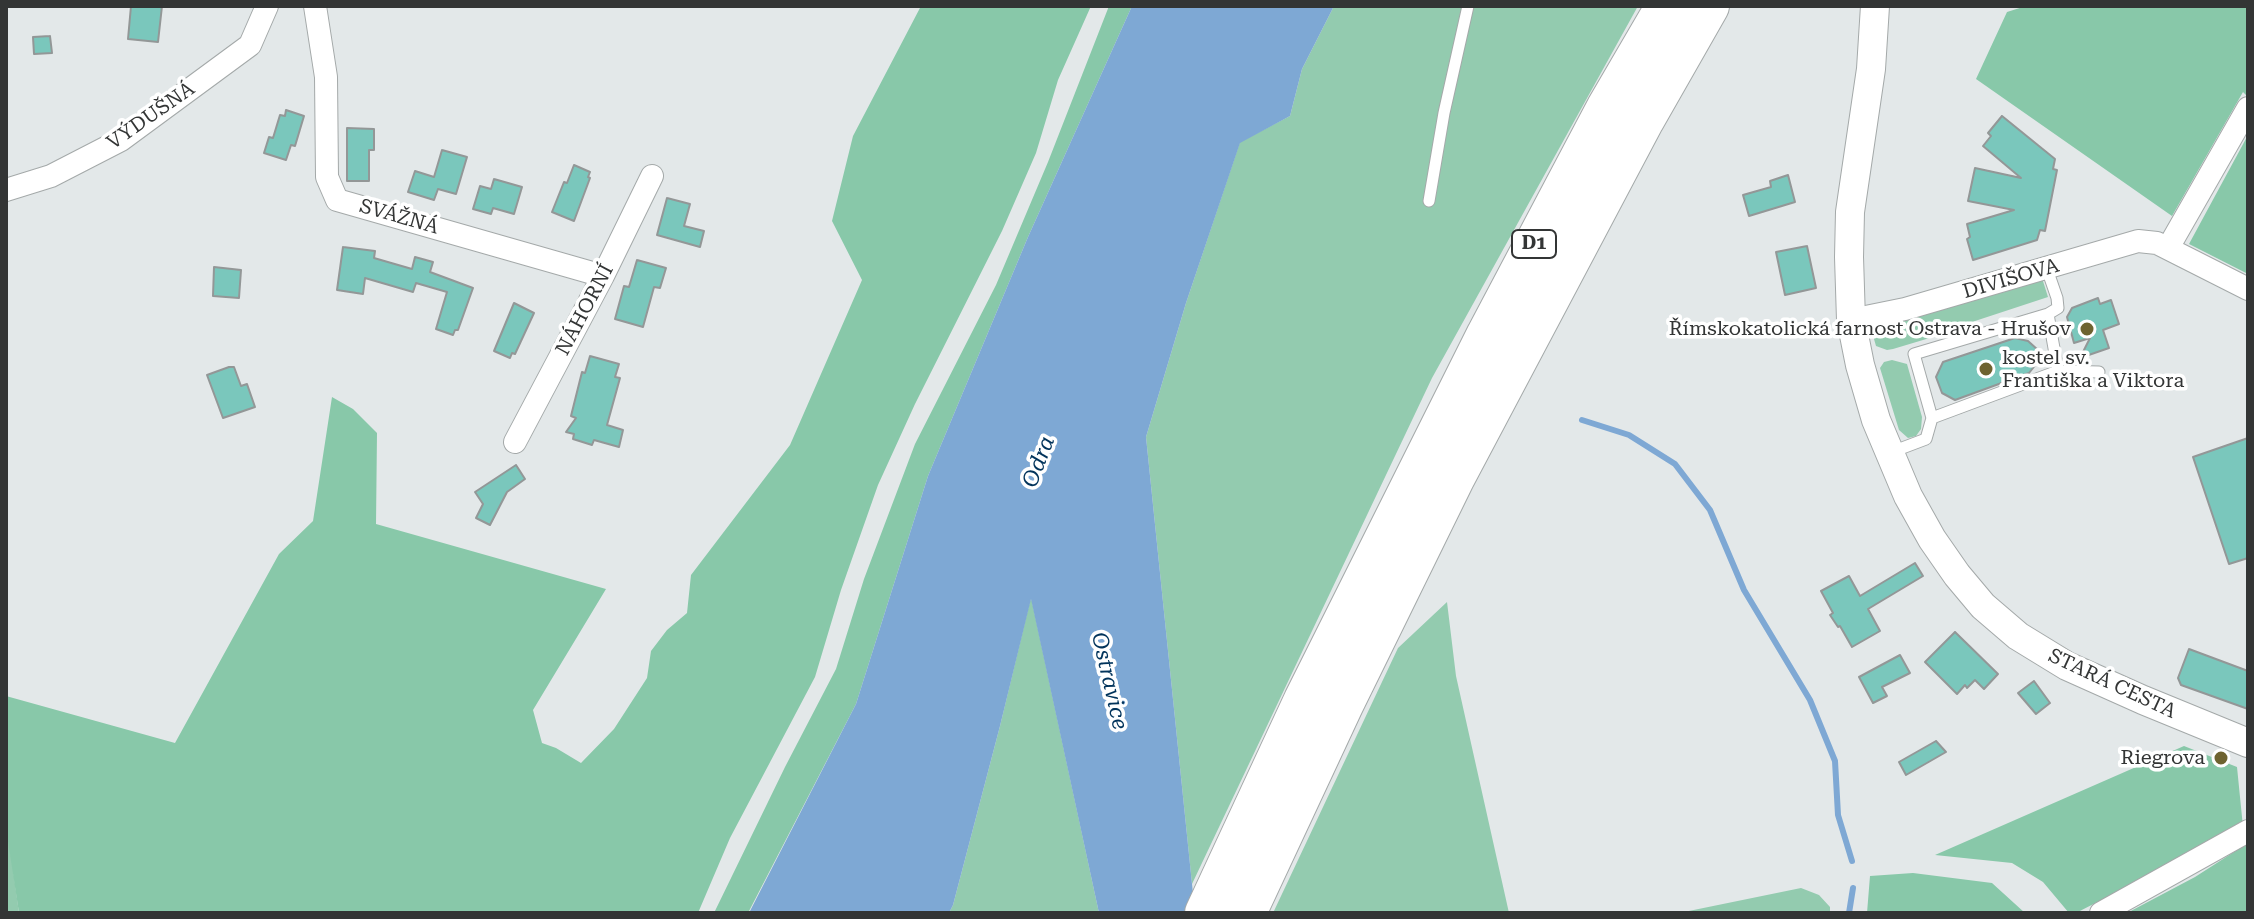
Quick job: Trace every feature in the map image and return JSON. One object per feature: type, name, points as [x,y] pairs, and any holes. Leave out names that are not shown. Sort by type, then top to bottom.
[{"type":"highway","name":"D1","points":[[1205,913],[1304,700],[1487,334],[1666,6]]},
{"type":"highway","name":"D1","points":[[1246,913],[1343,705],[1454,479],[1644,120],[1709,6]]},
{"type":"street","name":"VÝDUŠNÁ","points":[[6,190],[51,176],[121,140],[250,45],[267,6]]},
{"type":"street","name":"SVÁŽNÁ","points":[[315,6],[326,77],[327,177],[337,200],[603,276]]},
{"type":"street","points":[[1871,69],[1875,6]]},
{"type":"street","points":[[1871,69],[1890,6]]},
{"type":"street","name":"STARÁ CESTA","points":[[1871,69],[1850,212],[1851,320],[1868,393],[1889,453],[1915,510],[1949,565],[1983,606],[2018,636],[2067,666],[2248,743]]},
{"type":"street","points":[[2168,248],[2248,108]]},
{"type":"street","name":"NÁHORNÍ","points":[[515,442],[652,176]]},
{"type":"street","name":"DIVIŠOVA","points":[[1851,320],[1905,309],[2138,241],[2157,243],[2248,289]]},
{"type":"street","points":[[2101,913],[2248,831]]},
{"type":"lane","points":[[1429,201],[1444,113],[1468,6]]},
{"type":"lane","points":[[1889,453],[1926,439],[1932,418],[1914,354],[2048,314],[2058,308],[2047,269]]},
{"type":"lane","points":[[2048,314],[2058,371]]},
{"type":"lane","points":[[1932,418],[2058,371],[2099,372]]},
{"type":"green space","points":[[921,6],[1091,6],[1058,80],[1036,153],[1002,231],[878,485],[841,590],[815,677],[730,838],[698,913],[19,913],[6,828],[6,696],[175,743],[279,554],[313,521],[332,397],[353,409],[377,433],[376,524],[606,589],[533,710],[542,743],[581,763],[614,729],[647,678],[651,651],[667,630],[687,613],[691,575],[790,445],[862,280],[832,221],[853,136]]},
{"type":"green space","points":[[1109,6],[1132,6],[1028,237],[928,476],[856,704],[748,913],[714,913],[836,669],[864,579],[915,444],[996,285]]},
{"type":"green space","points":[[1334,6],[1638,6],[1432,378],[1192,884],[1146,437],[1186,303],[1240,142],[1290,116],[1302,69]]},
{"type":"green space","points":[[2026,6],[2248,6],[2248,97],[2243,92],[2172,216],[1976,79],[2007,12]]},
{"type":"green space","points":[[2248,135],[2248,274],[2189,244]]},
{"type":"green space","points":[[2042,278],[2048,297],[1893,349],[1876,346],[1876,333],[1886,326]]},
{"type":"green space","points":[[1892,360],[1907,364],[1922,417],[1921,429],[1916,436],[1908,438],[1899,430],[1880,368],[1884,362]]},
{"type":"green space","points":[[1031,597],[1099,913],[949,913],[1000,726]]},
{"type":"green space","points":[[1447,602],[1456,676],[1509,913],[1273,913],[1398,648]]},
{"type":"green space","points":[[2184,746],[2237,767],[2243,827],[2076,913],[2069,913],[2043,882],[2012,863],[1935,855]]},
{"type":"green space","points":[[6,828],[9,840],[19,913],[6,913]]},
{"type":"green space","points":[[2248,843],[2248,913],[2127,913],[2195,877]]},
{"type":"green space","points":[[1913,873],[1992,883],[2025,913],[1867,913],[1870,876]]},
{"type":"green space","points":[[1801,888],[1819,895],[1830,907],[1830,913],[1679,913]]},
{"type":"water","points":[[1132,6],[1334,6],[1302,69],[1290,116],[1240,143],[1186,303],[1146,437],[1195,913],[1099,913],[1031,599],[949,913],[749,913],[856,704],[928,476],[1028,237]]},
{"type":"building","points":[[131,6],[162,6],[158,42],[128,39]]},
{"type":"building","points":[[50,36],[52,53],[34,54],[33,37]]},
{"type":"building","points":[[286,110],[304,116],[295,146],[291,145],[286,160],[264,153],[269,137],[273,138],[280,115],[285,116]]},
{"type":"building","points":[[2002,116],[2055,159],[2053,169],[2057,170],[2045,231],[2040,230],[2037,240],[1973,260],[1967,239],[1970,237],[1967,224],[2014,210],[1968,201],[1975,168],[2021,178],[1983,146],[1991,136],[1988,133]]},
{"type":"building","points":[[347,128],[374,129],[374,150],[369,150],[369,181],[347,181]]},
{"type":"building","points":[[442,150],[467,157],[456,194],[438,189],[434,200],[408,192],[415,171],[434,177]]},
{"type":"building","points":[[574,165],[590,172],[590,178],[574,221],[552,212]]},
{"type":"building","points":[[1788,175],[1795,202],[1749,216],[1743,195],[1771,187],[1770,181]]},
{"type":"building","points":[[494,179],[522,187],[514,214],[493,208],[491,214],[473,209],[480,186],[491,189]]},
{"type":"building","points":[[667,198],[690,204],[684,226],[704,231],[700,247],[657,235]]},
{"type":"building","points":[[1807,246],[1816,288],[1785,295],[1776,252]]},
{"type":"building","points":[[343,247],[375,251],[374,258],[412,269],[415,257],[433,262],[430,272],[473,288],[458,330],[453,335],[436,329],[447,292],[416,283],[413,292],[365,278],[363,294],[337,290]]},
{"type":"building","points":[[637,260],[666,268],[660,288],[654,287],[643,327],[615,319],[624,286],[629,287]]},
{"type":"building","points":[[214,267],[241,270],[239,298],[213,296]]},
{"type":"building","name":"Římskokatolická farnost Ostrava - Hrušov","points":[[2098,298],[2100,304],[2111,300],[2119,324],[2103,330],[2109,348],[2080,358],[2090,338],[2074,343],[2067,317],[2072,308]]},
{"type":"building","points":[[514,303],[534,313],[515,354],[512,353],[510,358],[494,351]]},
{"type":"building","name":"kostel sv. Františka a Viktora","points":[[2015,338],[2028,341],[2038,350],[2037,363],[2029,373],[1955,400],[1942,393],[1936,377],[1943,362]]},
{"type":"building","points":[[590,356],[619,364],[615,377],[620,378],[607,425],[623,430],[619,447],[594,440],[592,445],[573,439],[574,434],[566,432],[576,418],[571,416],[582,372],[585,373]]},
{"type":"building","points":[[234,367],[241,386],[247,384],[255,407],[223,418],[207,375]]},
{"type":"building","points":[[2248,438],[2248,558],[2229,564],[2193,457]]},
{"type":"building","points":[[516,465],[525,479],[507,492],[490,525],[476,518],[483,504],[475,492]]},
{"type":"building","points":[[1915,563],[1923,576],[1868,609],[1880,631],[1852,647],[1830,615],[1833,613],[1821,591],[1849,576],[1860,596]]},
{"type":"building","points":[[1955,632],[1998,674],[1984,689],[1975,680],[1957,694],[1925,662]]},
{"type":"building","points":[[2189,649],[2248,671],[2248,709],[2181,685],[2178,678]]},
{"type":"building","points":[[1900,655],[1910,673],[1882,687],[1887,696],[1873,703],[1859,677]]},
{"type":"building","points":[[2034,681],[2050,703],[2036,714],[2018,693]]},
{"type":"building","points":[[1936,741],[1946,752],[1906,775],[1899,762]]},
{"type":"waterway","points":[[1582,420],[1629,435],[1675,464],[1710,510],[1744,590],[1810,700],[1835,761],[1838,815],[1852,861]]},
{"type":"waterway","points":[[1849,913],[1853,888]]},
{"type":"place","name":"Římskokatolická farnost Ostrava - Hrušov","points":[[2087,329]]},
{"type":"place","name":"kostel sv. Františka a Viktora","points":[[1986,369]]},
{"type":"place","name":"Riegrova","points":[[2221,758]]},
{"type":"water label","name":"Odra","points":[[1039,462]]},
{"type":"water label","name":"Ostravice","points":[[1109,681]]}]
